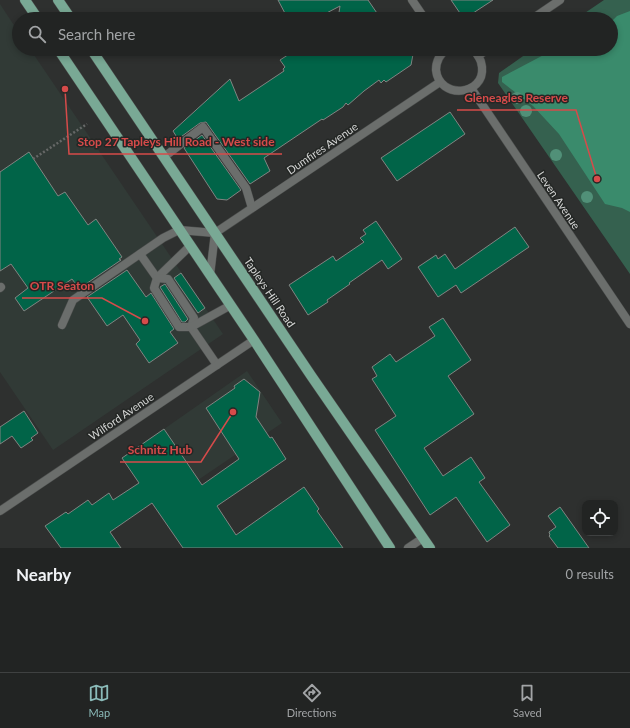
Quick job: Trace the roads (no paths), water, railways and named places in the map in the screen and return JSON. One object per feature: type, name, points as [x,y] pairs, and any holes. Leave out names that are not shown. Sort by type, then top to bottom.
[{"type":"main road","points":[[25,0],[33,12]]},
{"type":"main road","points":[[58,0],[66,12]]},
{"type":"main road","points":[[63,56],[231,305],[390,548]]},
{"type":"main road","name":"Tapleys Hill Road","points":[[96,56],[312,377],[430,548]]},
{"type":"street","points":[[412,0],[420,12]]},
{"type":"street","points":[[542,12],[560,0]]},
{"type":"street","points":[[441,56],[437,61],[436,68],[440,82],[445,87],[458,91],[464,91],[477,84],[480,77],[482,62],[478,56]]},
{"type":"street","name":"Dumfires Avenue","points":[[215,233],[440,82]]},
{"type":"street","name":"Leven Avenue","points":[[471,88],[630,324]]},
{"type":"street","points":[[164,157],[203,127],[246,188],[252,208]]},
{"type":"street","points":[[62,325],[73,300],[163,238],[179,230],[215,233],[210,275]]},
{"type":"street","points":[[190,246],[157,278],[154,288],[179,328],[191,327],[231,305]]},
{"type":"street","points":[[140,254],[157,278],[168,279],[194,318],[191,327]]},
{"type":"street","points":[[191,327],[217,365]]},
{"type":"street","name":"Wilford Avenue","points":[[0,511],[254,340]]},
{"type":"street","points":[[408,548],[423,538]]},
{"type":"place","name":"Stop 27 Tapleys Hill Road - West side","points":[[65,89]]},
{"type":"place","name":"Gleneagles Reserve","points":[[597,179]]},
{"type":"place","name":"OTR Seaton","points":[[145,321]]},
{"type":"place","name":"Schnitz Hub","points":[[233,412]]}]
